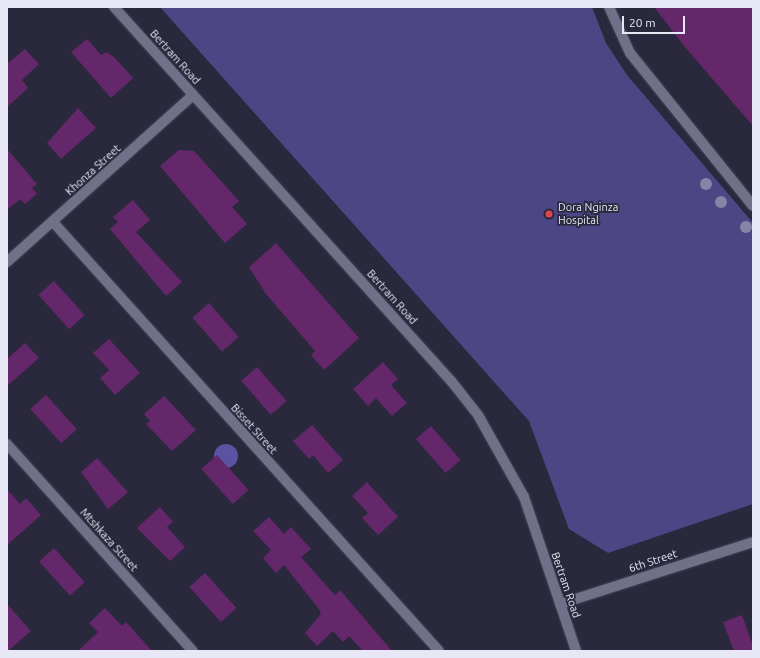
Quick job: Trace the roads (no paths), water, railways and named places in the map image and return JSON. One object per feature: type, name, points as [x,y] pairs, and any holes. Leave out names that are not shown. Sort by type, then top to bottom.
[{"type":"street","name":"Bertram Road","points":[[114,7],[452,382],[478,415],[524,497],[576,651]]},
{"type":"street","points":[[609,7],[630,53],[753,206]]},
{"type":"street","name":"Khonza Street","points":[[7,262],[193,95]]},
{"type":"street","name":"Bisset Street","points":[[53,222],[439,651]]},
{"type":"street","name":"Mtshkaza Street","points":[[7,444],[193,651]]},
{"type":"street","name":"6th Street","points":[[560,604],[753,542]]},
{"type":"place","name":"Dora Nginza Hospital","points":[[549,214]]}]
